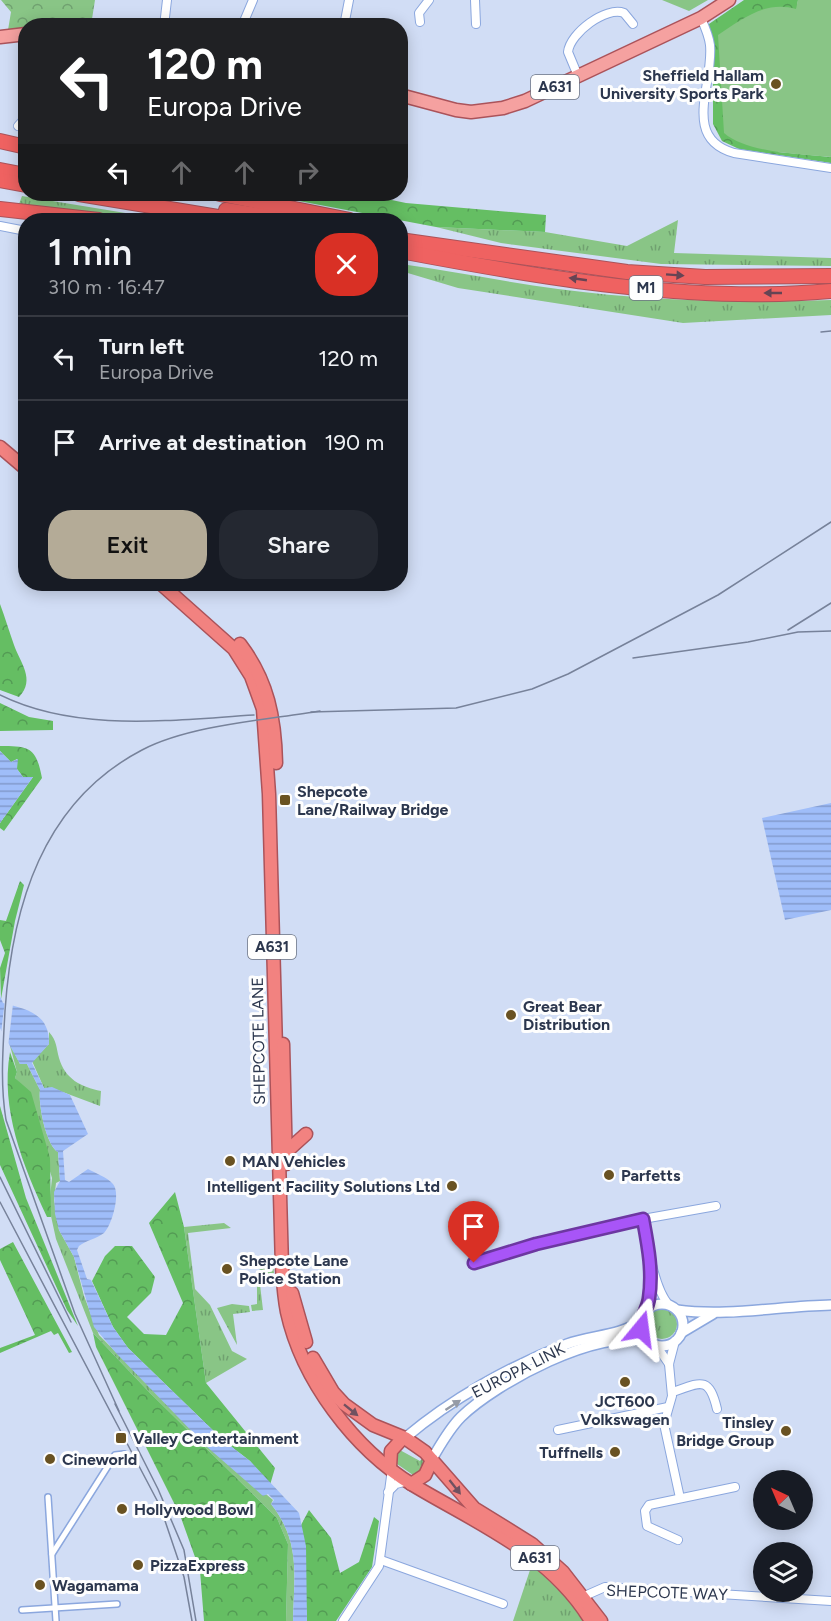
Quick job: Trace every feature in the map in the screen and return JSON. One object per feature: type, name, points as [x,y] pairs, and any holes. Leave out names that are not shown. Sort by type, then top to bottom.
[{"type":"highway","points":[[0,141],[18,145]]},
{"type":"highway","points":[[0,170],[18,173]]},
{"type":"highway","points":[[0,180],[18,183]]},
{"type":"highway","points":[[121,201],[194,213]]},
{"type":"highway","points":[[174,201],[245,213]]},
{"type":"highway","points":[[255,201],[315,213]]},
{"type":"highway","points":[[0,209],[36,213]]},
{"type":"highway","name":"M1","points":[[408,234],[492,254]]},
{"type":"highway","name":"M1","points":[[408,241],[627,272],[705,277],[831,276]]},
{"type":"highway","name":"M1","points":[[408,253],[462,263],[665,291],[743,293],[831,291]]},
{"type":"highway","points":[[408,258],[462,263]]},
{"type":"highway","points":[[0,437],[18,452]]},
{"type":"highway","points":[[0,447],[18,462]]},
{"type":"highway","name":"SHEPCOTE LANE","points":[[169,591],[234,649],[251,676],[263,709],[269,794],[281,1135],[285,1153],[291,1286],[303,1337],[320,1380],[344,1404],[373,1425],[403,1439],[432,1459],[468,1502],[531,1554],[556,1570],[601,1621]]},
{"type":"highway","name":"SHEPCOTE LANE","points":[[181,591],[239,642],[258,671],[271,704],[275,730],[282,1267],[286,1304],[292,1330],[352,1432],[391,1468],[410,1482],[498,1528]]},
{"type":"highway","points":[[285,1153],[306,1134]]},
{"type":"highway","points":[[352,1432],[373,1425]]},
{"type":"highway","points":[[391,1468],[391,1450],[403,1439]]},
{"type":"highway","points":[[410,1482],[425,1475],[432,1459]]},
{"type":"highway","name":"SHEPCOTE LANE","points":[[580,1598],[591,1621]]},
{"type":"main road","name":"A631","points":[[408,97],[456,110],[498,110],[525,101],[701,18],[729,0]]},
{"type":"main road","points":[[0,37],[18,35]]},
{"type":"street","points":[[165,18],[167,0]]},
{"type":"street","points":[[245,18],[253,0]]},
{"type":"street","points":[[345,18],[348,0]]},
{"type":"street","points":[[420,22],[419,13],[429,0]]},
{"type":"street","points":[[475,0],[476,24]]},
{"type":"street","points":[[578,76],[568,52],[575,34],[613,12],[624,13],[633,24]]},
{"type":"street","points":[[701,18],[710,46],[703,125],[713,142],[724,151],[831,168]]},
{"type":"street","points":[[0,226],[18,229]]},
{"type":"street","points":[[474,1263],[536,1244],[643,1219],[716,1206]]},
{"type":"street","points":[[643,1219],[652,1266],[662,1295],[682,1321],[669,1364],[673,1392],[664,1424],[680,1498]]},
{"type":"street","points":[[652,1266],[647,1310],[641,1321],[642,1332],[669,1364]]},
{"type":"street","points":[[647,1310],[657,1304],[715,1313],[770,1307],[831,1305]]},
{"type":"street","points":[[652,1343],[666,1346],[715,1313]]},
{"type":"street","name":"EUROPA LINK","points":[[403,1439],[447,1408],[518,1366],[579,1340],[627,1329],[641,1321]]},
{"type":"street","name":"EUROPA LINK","points":[[432,1459],[462,1416],[489,1395],[528,1372],[558,1357],[605,1342],[635,1339],[652,1343]]},
{"type":"street","points":[[673,1392],[698,1383],[706,1384],[712,1389],[717,1409]]},
{"type":"street","points":[[558,1430],[668,1407]]},
{"type":"street","points":[[52,1554],[115,1455],[124,1454]]},
{"type":"street","points":[[344,1621],[376,1572],[381,1560],[391,1468]]},
{"type":"street","points":[[388,1492],[396,1484],[410,1482]]},
{"type":"street","points":[[678,1540],[652,1530],[645,1519],[645,1512],[653,1503],[735,1487]]},
{"type":"street","points":[[48,1497],[56,1621]]},
{"type":"street","points":[[381,1560],[502,1604]]},
{"type":"street","name":"SHEPCOTE WAY","points":[[580,1598],[605,1587],[831,1601]]},
{"type":"street","points":[[22,1610],[117,1604]]},
{"type":"green space","points":[[1,0],[95,0],[92,18],[18,18],[18,29],[8,30],[11,12]]},
{"type":"green space","points":[[662,0],[708,0],[689,11]]},
{"type":"green space","points":[[744,0],[798,0],[778,152],[831,157],[831,163],[739,149],[722,141],[713,124],[713,44],[706,26]]},
{"type":"green space","name":"Sheffield Hallam University Sports Park","points":[[798,0],[831,0],[831,157],[760,149],[734,140],[724,133],[718,35],[745,17],[764,9],[785,7],[796,9]]},
{"type":"green space","points":[[20,201],[52,201],[125,213],[87,213],[19,204]]},
{"type":"green space","points":[[299,201],[396,201],[546,215],[545,232],[436,227],[408,222],[408,213],[362,213]]},
{"type":"green space","points":[[678,220],[674,253],[831,258],[831,266],[661,264],[501,243],[436,227],[545,232],[627,246]]},
{"type":"green space","points":[[408,265],[538,286],[660,299],[831,300],[831,315],[683,323],[458,288],[408,273]]},
{"type":"green space","points":[[0,604],[25,671],[26,684],[19,697],[0,690]]},
{"type":"green space","points":[[0,703],[29,717],[53,721],[53,730],[0,731]]},
{"type":"green space","points":[[0,746],[25,748],[30,751],[37,760],[42,778],[4,831],[0,828],[0,823],[33,777],[23,777],[17,769],[17,759],[11,762],[0,751]]},
{"type":"green space","points":[[20,881],[24,885],[1,999],[0,968],[5,953],[0,940],[0,920],[6,921]]},
{"type":"green space","points":[[49,1032],[55,1041],[62,1065],[70,1077],[87,1087],[101,1091],[100,1106],[52,1088],[44,1088],[32,1061],[49,1044]]},
{"type":"green space","points":[[9,1042],[20,1064],[27,1064],[40,1090],[44,1124],[50,1141],[58,1152],[60,1181],[56,1183],[54,1200],[59,1230],[74,1257],[84,1296],[99,1335],[209,1446],[273,1500],[271,1504],[287,1532],[294,1559],[293,1621],[286,1621],[288,1544],[277,1518],[150,1393],[93,1333],[56,1239],[49,1207],[52,1178],[25,1089],[15,1078],[17,1072]]},
{"type":"green space","points":[[10,1052],[17,1072],[15,1078],[31,1092],[50,1158],[51,1217],[47,1217],[38,1198],[16,1137],[8,1095]]},
{"type":"green space","points":[[0,1106],[26,1198],[78,1326],[67,1310],[0,1165]]},
{"type":"green space","points":[[175,1192],[184,1227],[206,1383],[275,1468],[270,1485],[250,1461],[224,1441],[128,1348],[113,1327],[92,1281],[105,1256],[115,1246],[132,1246],[155,1277],[151,1293],[127,1317],[144,1334],[166,1335],[183,1303],[149,1223]]},
{"type":"green space","points":[[224,1223],[231,1228],[188,1233],[195,1289],[210,1305],[232,1351],[247,1359],[206,1383],[184,1227]]},
{"type":"green space","points":[[13,1242],[72,1352],[69,1353],[58,1333],[54,1335],[51,1331],[0,1353],[0,1348],[35,1335],[0,1260],[0,1249]]},
{"type":"green space","points":[[273,1265],[274,1273],[259,1276],[263,1310],[252,1311],[251,1305],[257,1304],[257,1271]]},
{"type":"green space","points":[[232,1304],[249,1306],[250,1312],[233,1314],[237,1345],[217,1308]]},
{"type":"green space","points":[[662,1309],[673,1313],[677,1324],[673,1335],[662,1339],[651,1335],[647,1324],[651,1313]]},
{"type":"green space","points":[[93,1333],[150,1393],[277,1518],[288,1544],[286,1621],[204,1621],[200,1571],[180,1515],[96,1347]]},
{"type":"green space","points":[[398,1449],[420,1461],[423,1457],[424,1463],[421,1470],[413,1475],[397,1464]]},
{"type":"green space","points":[[309,1510],[331,1538],[340,1573],[359,1562],[374,1517],[379,1521],[372,1567],[336,1621],[307,1621],[301,1525]]},
{"type":"green space","points":[[532,1564],[571,1602],[583,1621],[513,1621]]},
{"type":"water","points":[[0,751],[11,762],[18,759],[17,769],[23,777],[33,777],[0,823]]},
{"type":"water","points":[[831,803],[831,910],[785,920],[762,818]]},
{"type":"water","points":[[0,996],[3,1003],[35,1014],[46,1026],[49,1044],[32,1063],[44,1088],[52,1087],[70,1095],[88,1134],[63,1151],[65,1180],[69,1182],[88,1169],[108,1179],[115,1188],[116,1201],[107,1229],[101,1235],[79,1246],[77,1250],[87,1279],[91,1280],[113,1327],[128,1348],[224,1441],[250,1461],[299,1513],[306,1546],[307,1621],[293,1621],[294,1560],[287,1532],[271,1504],[274,1500],[268,1494],[263,1496],[206,1446],[94,1327],[74,1257],[59,1230],[55,1214],[54,1192],[60,1181],[58,1152],[50,1141],[44,1124],[40,1090],[27,1064],[20,1064],[0,1028]]},
{"type":"pier","points":[[5,999],[13,1004],[8,1047],[1,1034]]},
{"type":"tram line","points":[[0,1202],[160,1506],[184,1577],[192,1621]]},
{"type":"railway","points":[[821,332],[831,331]]},
{"type":"railway","points":[[311,712],[456,708],[532,689],[568,674],[718,595],[831,522]]},
{"type":"railway","points":[[788,630],[831,603]]},
{"type":"railway","points":[[633,658],[748,642],[798,632],[831,631]]},
{"type":"railway","points":[[0,695],[30,707],[60,715],[92,719],[157,721],[254,715]]},
{"type":"railway","points":[[119,1411],[75,1314],[6,1120],[3,1079],[5,1011],[15,934],[25,896],[39,861],[57,828],[79,798],[108,772],[142,750],[205,729],[320,711]]},
{"type":"railway","points":[[0,1177],[71,1322]]},
{"type":"railway","points":[[115,1404],[158,1489],[184,1550],[196,1621]]},
{"type":"place","name":"Sheffield Hallam University Sports Park","points":[[776,84]]},
{"type":"place","name":"Shepcote Lane/Railway Bridge","points":[[285,800]]},
{"type":"place","name":"Great Bear Distribution","points":[[511,1015]]},
{"type":"place","name":"MAN Vehicles","points":[[230,1161]]},
{"type":"place","name":"Parfetts","points":[[609,1175]]},
{"type":"place","name":"Intelligent Facility Solutions Ltd","points":[[452,1186]]},
{"type":"place","name":"Shepcote Lane Police Station","points":[[227,1269]]},
{"type":"place","name":"JCT600 Volkswagen","points":[[625,1382]]},
{"type":"place","name":"Tinsley Bridge Group","points":[[786,1431]]},
{"type":"place","name":"Valley Centertainment","points":[[121,1438]]},
{"type":"place","name":"Tuffnells","points":[[615,1452]]},
{"type":"place","name":"Cineworld","points":[[50,1459]]},
{"type":"place","name":"Hollywood Bowl","points":[[122,1509]]},
{"type":"place","name":"PizzaExpress","points":[[138,1565]]},
{"type":"place","name":"Wagamama","points":[[40,1585]]},
{"type":"route","points":[[474,1263],[536,1244],[643,1219],[652,1266],[649,1278],[649,1300],[641,1321],[641,1329]]}]
